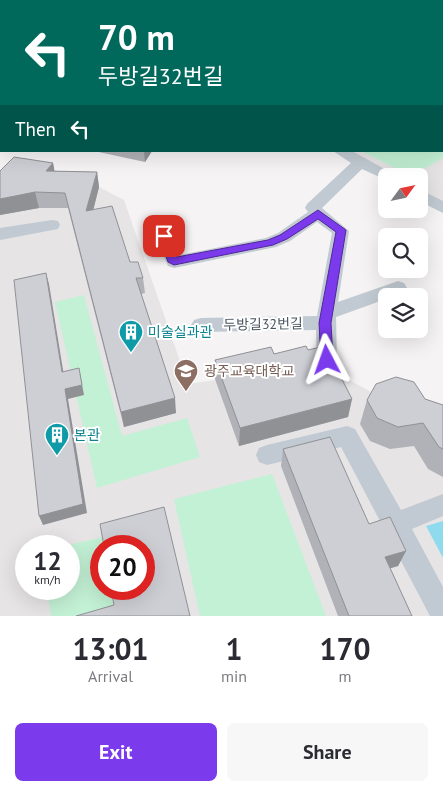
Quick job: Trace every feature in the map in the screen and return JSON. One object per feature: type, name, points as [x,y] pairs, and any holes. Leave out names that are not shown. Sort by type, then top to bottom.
[{"type":"lane","points":[[342,152],[378,171]]},
{"type":"lane","points":[[327,360],[326,318],[341,230],[325,221],[313,208],[360,162]]},
{"type":"lane","points":[[428,199],[443,208]]},
{"type":"lane","points":[[156,235],[164,236],[174,262],[270,243],[284,237],[318,214]]},
{"type":"lane","points":[[0,234],[52,225]]},
{"type":"lane","name":"두방길32번길","points":[[201,325],[326,318],[378,296]]},
{"type":"lane","points":[[267,455],[347,436],[443,614]]},
{"type":"lane","points":[[396,524],[443,505]]},
{"type":"shaded area","points":[[349,152],[443,152],[443,202],[428,194],[428,168],[379,168]]},
{"type":"shaded area","name":"광주교육대학교","points":[[99,187],[124,200],[188,384],[321,365],[388,401],[443,416],[443,616],[0,616],[0,193]]},
{"type":"green space","points":[[363,152],[443,152],[443,158],[425,168],[395,168]]},
{"type":"green space","points":[[84,295],[122,436],[187,418],[200,457],[97,488],[55,302]]},
{"type":"green space","points":[[272,474],[326,616],[200,616],[174,499]]},
{"type":"green space","points":[[90,540],[90,600],[115,600],[118,616],[51,616],[49,600],[80,600],[80,542]]},
{"type":"water","points":[[443,521],[443,558],[426,526]]},
{"type":"building","name":"미술실과관","points":[[14,157],[53,163],[46,171],[97,172],[86,211],[112,206],[130,262],[138,262],[143,278],[136,278],[175,398],[121,412],[65,193],[35,192],[0,199],[0,171]]},
{"type":"building","name":"본관","points":[[46,273],[62,372],[79,368],[82,385],[65,389],[83,504],[39,516],[14,280]]},
{"type":"building","points":[[306,346],[308,350],[321,347],[327,350],[352,399],[240,428],[215,360],[271,347],[274,354]]},
{"type":"building","points":[[396,377],[414,382],[425,399],[443,405],[443,449],[439,447],[423,423],[398,427],[377,418],[367,400],[376,384]]},
{"type":"building","points":[[330,437],[369,524],[390,517],[406,551],[385,557],[412,616],[349,616],[283,449]]},
{"type":"building","points":[[164,507],[190,616],[76,616],[114,605],[113,600],[155,600],[155,535],[102,535],[100,524]]},
{"type":"place","name":"미술실과관","points":[[131,353]]},
{"type":"place","name":"광주교육대학교","points":[[186,392]]},
{"type":"place","name":"본관","points":[[57,456]]},
{"type":"route","points":[[164,236],[174,262],[270,243],[284,237],[318,214],[325,221],[341,230],[325,323],[327,360]]}]
